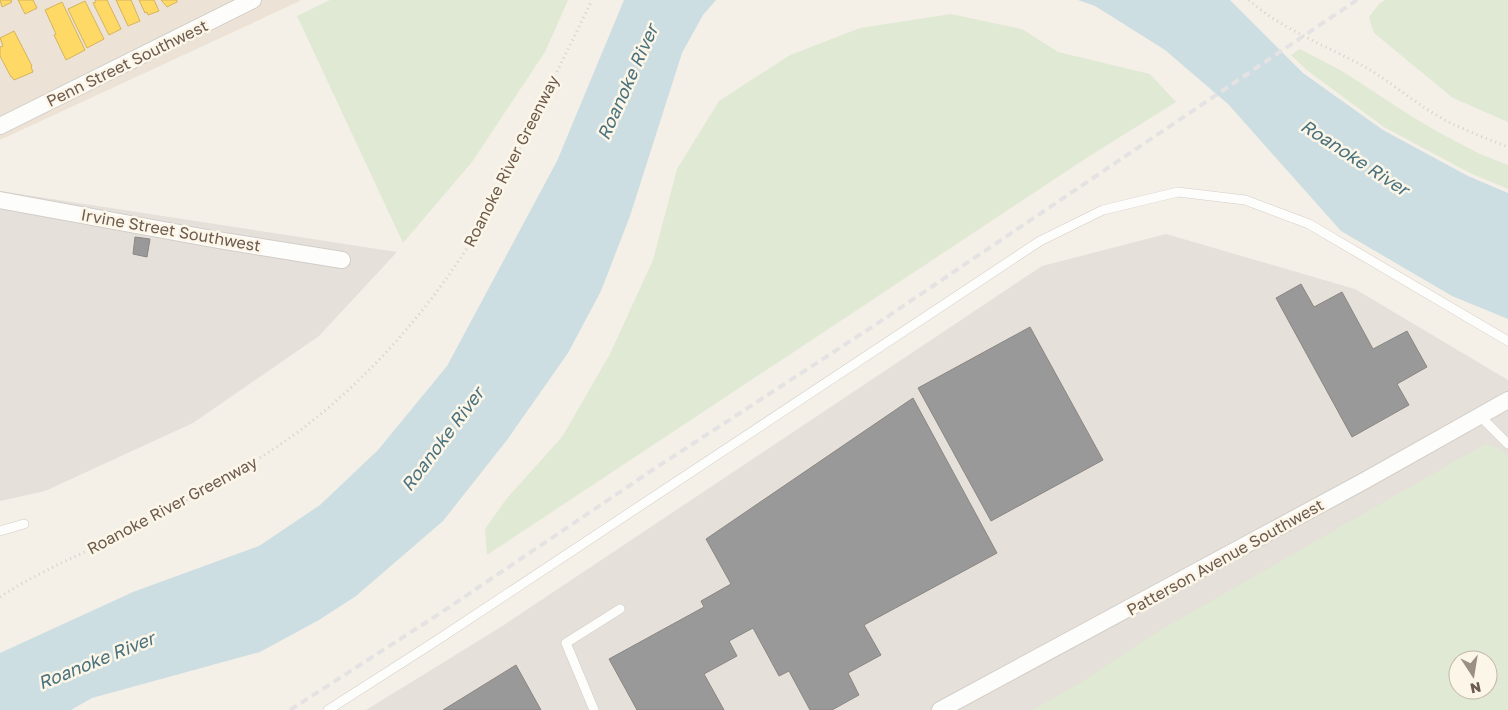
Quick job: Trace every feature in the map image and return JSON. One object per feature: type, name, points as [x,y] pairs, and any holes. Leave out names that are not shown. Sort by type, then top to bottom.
[{"type":"street","name":"Penn Street Southwest","points":[[0,126],[253,0]]},
{"type":"street","name":"Irvine Street Southwest","points":[[0,200],[218,240],[342,260]]},
{"type":"street","name":"Patterson Avenue Southwest","points":[[940,710],[1155,595],[1508,400]]},
{"type":"lane","points":[[328,710],[439,639],[1032,246],[1103,210],[1178,192],[1245,200],[1309,224],[1508,341]]},
{"type":"lane","points":[[1480,416],[1508,444]]},
{"type":"lane","points":[[0,531],[24,524]]},
{"type":"lane","points":[[594,710],[566,643],[620,609]]},
{"type":"path","name":"Roanoke River Greenway","points":[[2,595],[47,570],[106,542],[207,489],[260,458],[310,423],[392,346],[431,299],[458,262],[483,222],[592,0]]},
{"type":"path","points":[[1249,0],[1285,25],[1367,68],[1426,109],[1456,125],[1508,147]]},
{"type":"path","points":[[0,590],[2,595]]},
{"type":"shaded area","points":[[0,0],[300,0],[300,1],[0,140]]},
{"type":"shaded area","points":[[0,191],[397,252],[319,336],[193,423],[45,491],[0,501]]},
{"type":"shaded area","points":[[1166,234],[1355,289],[1508,380],[1508,710],[366,710],[501,627],[1042,266]]},
{"type":"green space","points":[[330,0],[568,0],[545,52],[472,162],[403,243],[297,16]]},
{"type":"green space","points":[[1385,0],[1508,0],[1508,122],[1453,98],[1374,33],[1369,17],[1379,4]]},
{"type":"green space","points":[[951,14],[1022,29],[1058,52],[1150,74],[1176,102],[1088,157],[487,555],[485,529],[507,498],[562,437],[610,354],[653,260],[677,169],[719,101],[790,55],[860,28]]},
{"type":"green space","points":[[1300,49],[1342,71],[1440,133],[1480,154],[1508,165],[1508,189],[1470,173],[1384,127],[1308,71],[1291,55]]},
{"type":"green space","points":[[1485,444],[1499,448],[1508,456],[1508,710],[1033,710],[1080,683],[1152,635]]},
{"type":"water","name":"Roanoke River","points":[[624,0],[716,0],[703,15],[682,53],[630,216],[601,291],[568,353],[507,440],[443,521],[356,596],[319,620],[260,652],[92,698],[71,710],[0,710],[0,653],[133,592],[259,546],[320,505],[378,450],[447,366],[557,161]]},
{"type":"water","name":"Roanoke River","points":[[1078,0],[1230,0],[1303,73],[1383,130],[1468,176],[1508,193],[1508,319],[1452,296],[1341,231],[1228,104],[1165,50],[1095,6]]},
{"type":"building: Homes","points":[[0,0],[11,0],[12,2],[2,7]]},
{"type":"building: Homes","points":[[18,0],[33,0],[37,8],[25,14]]},
{"type":"building: Homes","points":[[95,0],[107,0],[121,29],[109,35],[93,3],[96,2]]},
{"type":"building: Homes","points":[[116,0],[131,0],[140,21],[128,26]]},
{"type":"building: Homes","points":[[139,0],[154,0],[159,11],[148,15],[147,12],[145,13]]},
{"type":"building: Homes","points":[[161,0],[177,0],[177,2],[167,7]]},
{"type":"building: Homes","points":[[85,1],[104,39],[87,48],[68,9]]},
{"type":"building: Homes","points":[[62,2],[85,50],[66,60],[45,10]]},
{"type":"building: Homes","points":[[14,31],[32,66],[33,72],[14,80],[0,56],[0,47],[3,46],[0,38]]},
{"type":"building: Industry","points":[[135,237],[150,239],[147,257],[133,254]]},
{"type":"building: Industry","points":[[1301,284],[1314,307],[1342,292],[1373,349],[1407,331],[1427,367],[1397,384],[1409,405],[1352,437],[1276,298]]},
{"type":"building: Industry","points":[[1030,327],[1103,460],[991,521],[918,388]]},
{"type":"building: Industry","points":[[913,398],[997,553],[864,625],[881,655],[848,673],[859,695],[832,710],[810,710],[789,671],[779,676],[753,628],[729,641],[737,656],[704,674],[724,710],[637,710],[609,659],[704,607],[701,601],[731,584],[706,539]]},
{"type":"building: Industry","points":[[516,665],[541,710],[443,710]]},
{"type":"railway","points":[[290,710],[436,616],[654,469],[875,325],[1357,0]]}]
